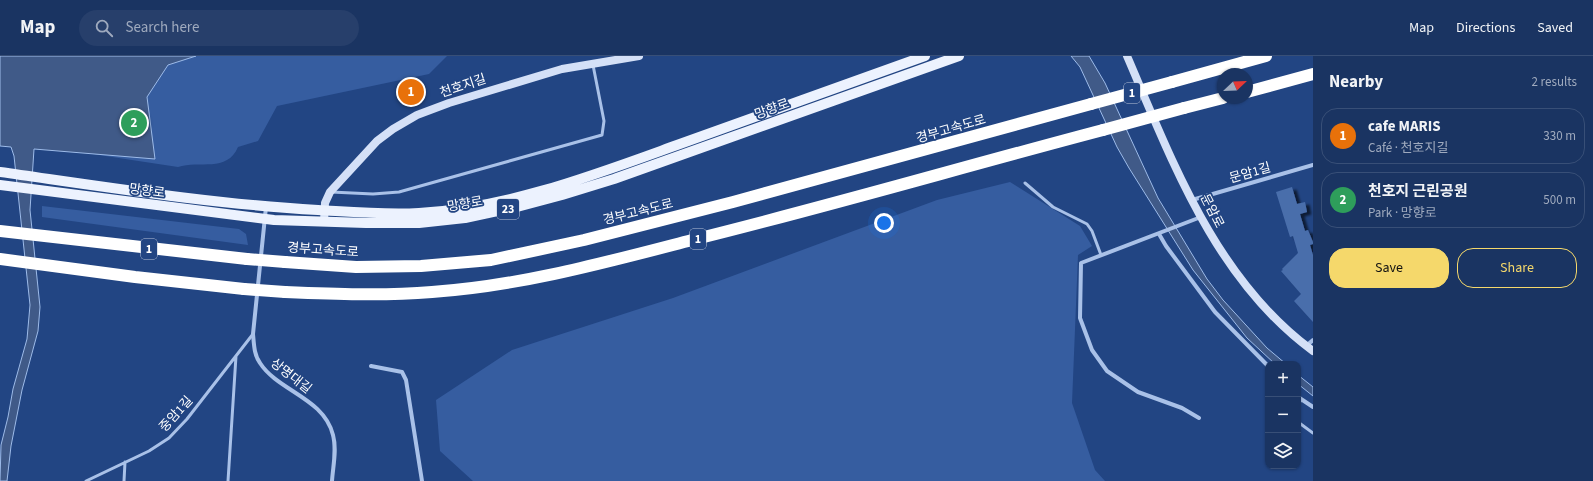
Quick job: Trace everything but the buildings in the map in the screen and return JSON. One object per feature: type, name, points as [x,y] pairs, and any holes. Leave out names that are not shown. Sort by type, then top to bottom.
[{"type":"highway","name":"경부고속도로","points":[[0,231],[247,259],[356,267],[421,266],[491,260],[584,240],[726,204],[1266,56]]},
{"type":"highway","points":[[1253,90],[1313,74]]},
{"type":"highway","name":"1","points":[[0,259],[135,277],[285,292],[361,295],[433,292],[510,282],[597,264],[734,230],[1217,100]]},
{"type":"main road","name":"망향로","points":[[1,172],[42,179],[266,207],[384,214],[420,213],[468,207],[526,195],[607,170],[925,56]]},
{"type":"main road","name":"망향로","points":[[0,185],[264,219],[324,222],[419,223],[465,218],[562,196],[731,138],[959,56]]},
{"type":"street","name":"천호지길","points":[[324,222],[325,203],[330,192],[377,141],[393,128],[417,115],[513,83],[562,69],[639,56]]},
{"type":"street","points":[[1122,56],[1132,67]]},
{"type":"street","name":"문암로","points":[[1127,56],[1165,145],[1208,233],[1239,278],[1268,312],[1295,338],[1310,349]]},
{"type":"street","name":"문암1길","points":[[1192,200],[1313,165]]},
{"type":"street","name":"상명대길","points":[[266,207],[253,334],[255,350],[260,363],[272,376],[316,408],[326,419],[333,434],[335,445],[332,481]]},
{"type":"street","points":[[1198,418],[1182,408],[1138,392],[1107,371],[1092,350],[1080,318],[1080,263],[1201,217]]},
{"type":"street","points":[[1159,234],[1166,246],[1215,312],[1265,363]]},
{"type":"street","points":[[1310,349],[1313,340]]},
{"type":"street","points":[[371,366],[402,372],[406,380],[422,481]]},
{"type":"street","points":[[1301,399],[1313,407]]},
{"type":"lane","points":[[330,192],[373,194],[399,192],[602,135],[604,121],[593,64]]},
{"type":"lane","points":[[1025,183],[1053,207],[1087,224],[1092,231],[1101,255]]},
{"type":"lane","name":"중암1길","points":[[86,481],[149,451],[169,438],[187,419],[253,334]]},
{"type":"lane","points":[[228,481],[236,356]]},
{"type":"lane","points":[[1301,424],[1313,433]]},
{"type":"lane","points":[[124,481],[125,462]]},
{"type":"shaded area","points":[[0,56],[447,56],[429,74],[277,106],[258,141],[238,147],[233,155],[220,163],[186,165],[178,167],[0,140]]},
{"type":"shaded area","points":[[0,56],[196,56],[168,65],[147,97],[155,159],[34,149],[30,210],[40,307],[38,331],[22,390],[11,446],[7,481],[0,481],[1,445],[13,389],[27,339],[30,305],[14,156],[11,147],[0,146]]},
{"type":"shaded area","points":[[1071,56],[1089,56],[1105,83],[1158,198],[1207,279],[1223,300],[1267,348],[1282,361],[1272,361],[1247,338],[1193,270],[1117,147],[1080,67]]},
{"type":"shaded area","points":[[1010,182],[1080,226],[1092,246],[1078,255],[1072,403],[1095,470],[1105,481],[473,481],[440,451],[436,400],[512,350],[673,298],[937,200]]},
{"type":"shaded area","points":[[42,206],[239,229],[246,234],[248,245],[42,217]]},
{"type":"shaded area","points":[[1301,377],[1313,387],[1313,396],[1301,386]]},
{"type":"place","name":"cafe MARIS","points":[[411,92]]},
{"type":"place","name":"천호지 근린공원","points":[[134,123]]}]
